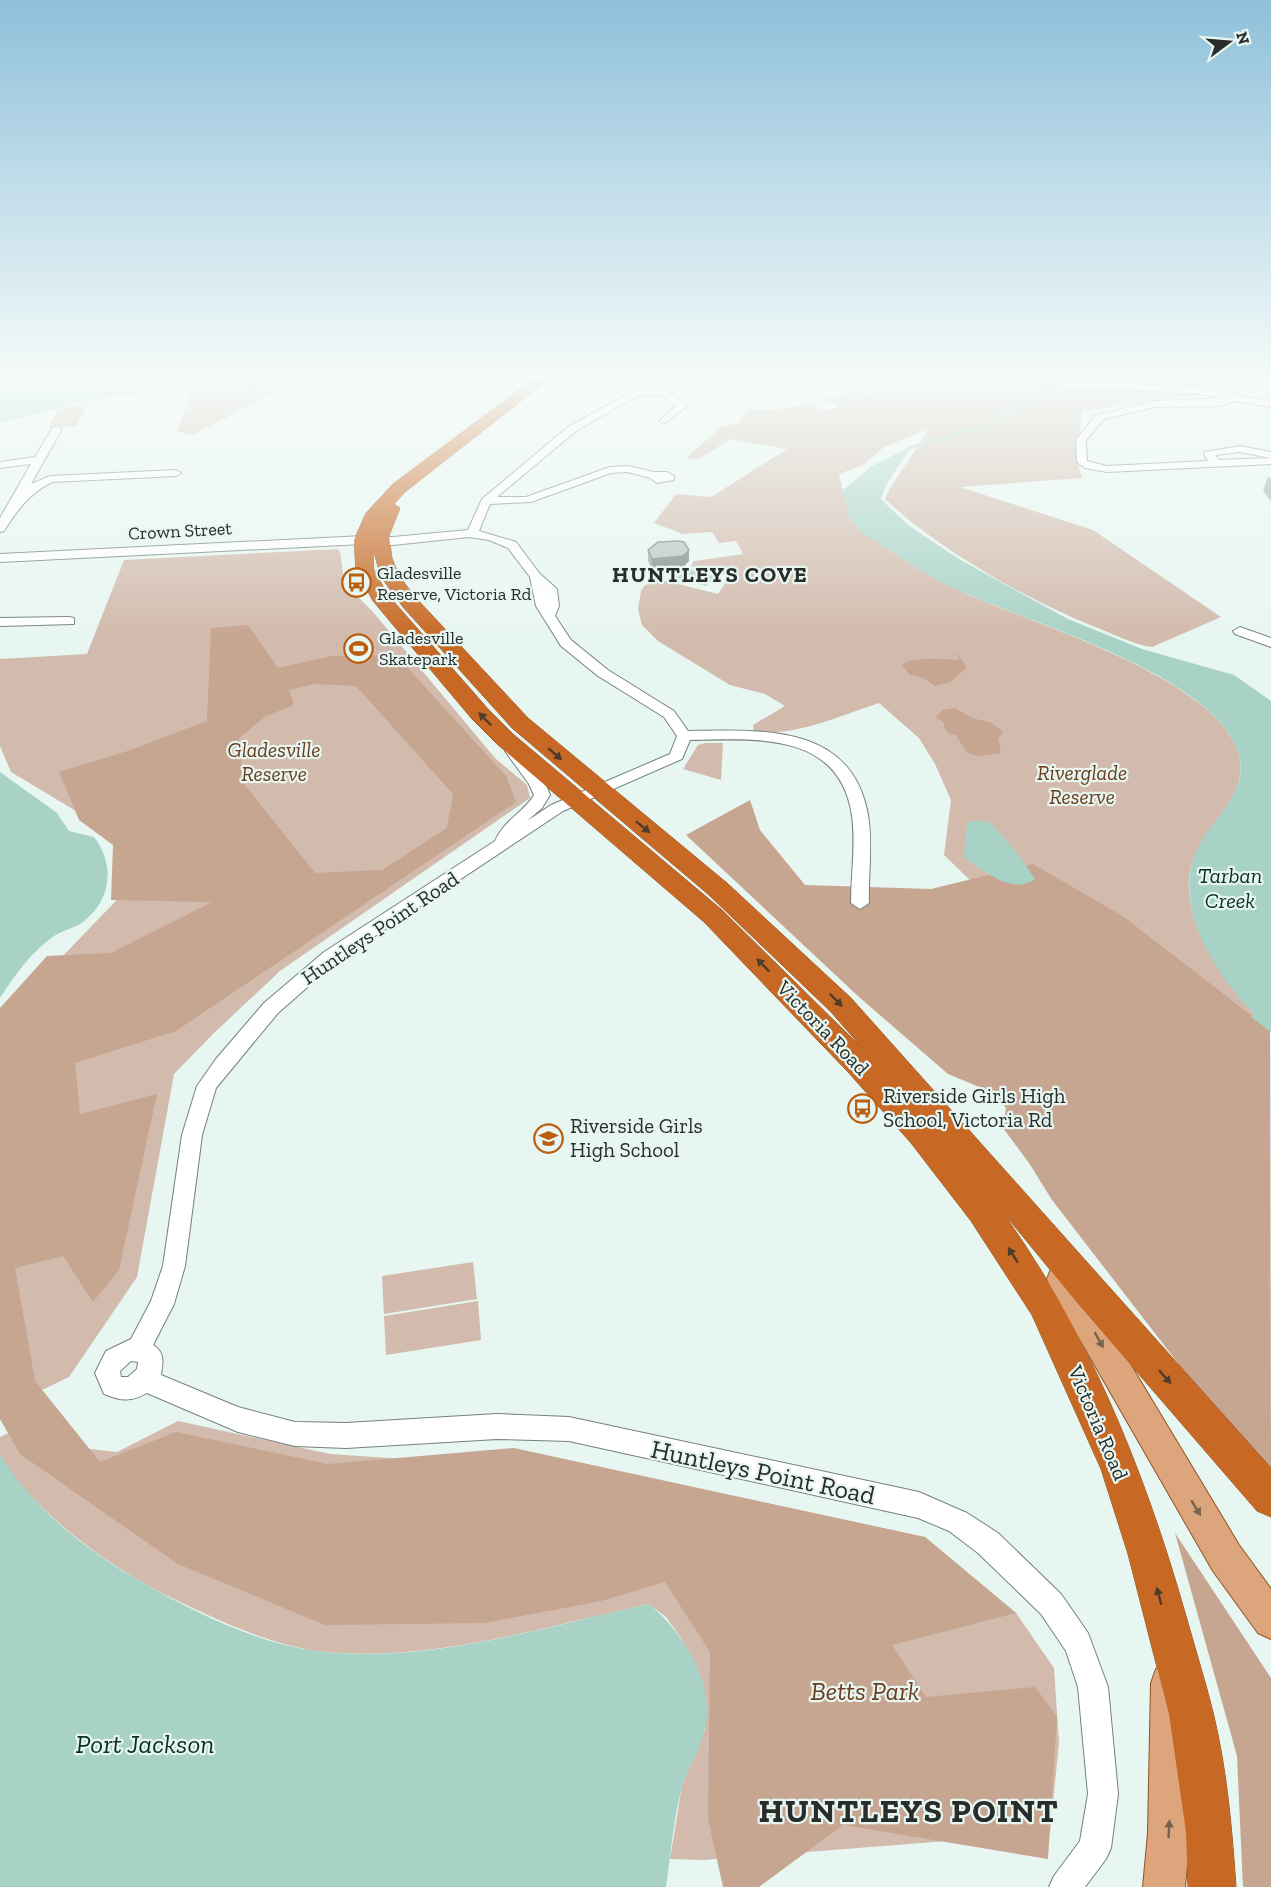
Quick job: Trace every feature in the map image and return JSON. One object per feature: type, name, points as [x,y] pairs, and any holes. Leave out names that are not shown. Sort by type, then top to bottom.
[{"type":"highway","name":"Victoria Road","points":[[431,464],[387,498],[372,517],[375,539],[386,569],[395,585],[587,794],[668,876],[756,958],[922,1134],[983,1210],[1044,1305],[1119,1466],[1148,1554],[1191,1714],[1209,1832],[1212,1887]]},
{"type":"highway","name":"Victoria Road","points":[[440,464],[411,487],[389,511],[375,539],[364,570],[376,591],[440,668],[505,739],[587,794],[718,889],[810,974],[872,1038],[972,1152],[1091,1294],[1271,1497]]},
{"type":"main road","points":[[972,1152],[1030,1228],[1081,1307],[1157,1443],[1226,1558],[1271,1620]]},
{"type":"main road","points":[[1164,1887],[1169,1833],[1172,1747],[1168,1698],[1173,1653]]},
{"type":"street","points":[[0,528],[37,464]]},
{"type":"street","points":[[472,533],[486,501],[530,464]]},
{"type":"street","points":[[1087,464],[1107,469],[1215,464]]},
{"type":"street","points":[[486,501],[526,500],[610,470],[628,469],[655,476]]},
{"type":"street","points":[[10,510],[32,488],[51,479],[176,473]]},
{"type":"street","points":[[389,511],[391,523],[395,527],[421,536]]},
{"type":"street","points":[[386,569],[384,560],[389,550],[421,536],[472,533],[512,545],[536,577],[542,606],[566,643],[589,664],[669,714],[684,736],[780,736],[807,744],[846,770],[855,791],[860,816],[860,903]]},
{"type":"street","name":"Crown Street","points":[[0,558],[421,536]]},
{"type":"street","points":[[0,622],[12,624],[69,621]]},
{"type":"street","points":[[1240,631],[1271,643]]},
{"type":"street","name":"Huntleys Point Road","points":[[138,1349],[162,1304],[174,1266],[192,1135],[207,1086],[271,1008],[313,970],[558,808],[587,794],[669,762],[676,756],[684,736]]},
{"type":"street","points":[[497,849],[516,821],[536,805],[542,795],[537,783],[505,739]]},
{"type":"street","points":[[138,1349],[148,1353],[153,1362],[145,1380],[135,1387],[123,1390],[113,1386],[108,1378],[109,1368],[115,1358],[126,1351],[138,1349]]},
{"type":"street","name":"Huntleys Point Road","points":[[145,1380],[185,1399],[265,1427],[294,1434],[331,1436],[528,1426],[569,1429],[919,1505],[958,1522],[988,1543],[1051,1604],[1078,1642],[1094,1687],[1103,1794],[1095,1848],[1065,1887]]},
{"type":"green space","name":"Riverglade Reserve","points":[[763,464],[864,464],[839,474],[849,517],[861,531],[932,577],[958,590],[1068,634],[1151,672],[1187,694],[1216,718],[1235,744],[1240,762],[1239,778],[1234,794],[1197,852],[1191,867],[1189,886],[1191,906],[1206,947],[1230,985],[1256,1016],[1245,1018],[1006,915],[944,855],[951,800],[935,764],[919,738],[879,703],[803,728],[754,733],[753,725],[785,706],[765,694],[730,685],[658,641],[642,625],[638,609],[641,591],[645,585],[666,581],[718,594],[730,576],[691,566],[694,561],[743,554],[736,541],[719,543],[712,532],[683,534],[654,523],[676,494],[711,497]]},
{"type":"green space","name":"Riverglade Reserve","points":[[906,464],[1078,464],[1082,478],[960,487],[1093,530],[1221,617],[1152,647],[1128,640],[1077,619],[1019,591],[960,557],[933,538],[885,499]]},
{"type":"green space","name":"Gladesville Reserve","points":[[337,549],[340,551],[343,574],[348,587],[373,612],[495,758],[527,785],[530,798],[280,971],[174,1074],[137,1277],[69,1377],[0,1410],[0,1021],[138,878],[121,838],[11,772],[0,746],[0,659],[87,654],[124,560]]},
{"type":"green space","name":"Betts Park","points":[[248,625],[278,668],[332,656],[396,655],[506,776],[516,802],[176,1031],[75,1063],[80,1114],[157,1094],[119,1270],[93,1302],[63,1256],[15,1268],[35,1381],[100,1462],[176,1432],[328,1464],[514,1448],[925,1537],[1016,1613],[892,1645],[926,1697],[1035,1687],[1057,1717],[1048,1859],[843,1825],[759,1887],[723,1887],[708,1819],[710,1652],[665,1582],[601,1601],[484,1623],[325,1625],[178,1564],[20,1454],[0,1419],[0,1008],[47,956],[111,953],[212,902],[111,900],[113,845],[79,820],[59,772],[131,750],[207,721],[211,628]],"holes":[[[314,684],[356,686],[453,794],[447,828],[382,870],[315,873],[244,784],[239,738],[266,716],[294,705],[289,690]]]},
{"type":"green space","points":[[956,652],[967,667],[951,682],[935,686],[924,678],[910,675],[902,665],[920,659],[959,660]]},
{"type":"green space","points":[[955,708],[972,718],[992,723],[1003,732],[998,739],[1001,753],[979,756],[967,753],[956,735],[949,734],[944,727],[945,724],[936,717],[943,710]]},
{"type":"green space","points":[[723,743],[721,780],[683,769],[698,745]]},
{"type":"green space","points":[[750,800],[760,830],[805,885],[931,889],[1033,864],[1124,917],[1270,1030],[1271,1471],[1181,1367],[1052,1200],[1029,1163],[1003,1128],[1006,1108],[994,1093],[948,1074],[859,997],[686,835]]},
{"type":"green space","points":[[473,1262],[477,1299],[384,1314],[382,1276]]},
{"type":"green space","points":[[478,1301],[481,1340],[386,1355],[384,1316]]},
{"type":"green space","name":"Betts Park","points":[[52,1414],[72,1447],[117,1452],[178,1421],[330,1454],[612,1473],[925,1537],[1016,1613],[1054,1668],[1059,1743],[1050,1833],[703,1860],[670,1859],[682,1786],[705,1730],[682,1639],[666,1617],[649,1604],[484,1641],[400,1652],[358,1654],[317,1651],[271,1640],[197,1610],[133,1577],[73,1535],[32,1498],[4,1464],[0,1455],[0,1437]]},
{"type":"green space","points":[[1175,1533],[1271,1678],[1271,1887],[1243,1887],[1237,1756]]},
{"type":"water","name":"Tarban Creek","points":[[900,464],[881,499],[908,525],[959,559],[1068,619],[1142,649],[1234,675],[1271,701],[1271,1032],[1251,1017],[1255,1015],[1226,981],[1214,962],[1202,941],[1194,920],[1190,898],[1190,876],[1195,854],[1236,790],[1240,776],[1240,761],[1235,744],[1216,718],[1187,694],[1151,672],[1111,652],[945,584],[860,531],[849,517],[842,491],[872,466]]},
{"type":"water","points":[[689,568],[716,577],[706,586],[676,578]]},
{"type":"water","points":[[0,772],[57,813],[69,831],[94,837],[105,859],[107,881],[105,893],[93,913],[80,924],[54,936],[38,949],[0,998]]},
{"type":"water","points":[[977,820],[991,823],[1018,854],[1035,879],[1017,885],[1008,883],[989,874],[964,857],[967,823]]},
{"type":"water","name":"Port Jackson","points":[[0,1454],[13,1474],[44,1510],[100,1556],[140,1581],[203,1615],[248,1634],[294,1647],[358,1654],[400,1653],[442,1648],[526,1633],[649,1604],[673,1628],[684,1643],[694,1659],[706,1693],[705,1728],[679,1799],[666,1887],[0,1887]]},
{"type":"building","points":[[658,542],[684,542],[689,550],[683,556],[652,559],[648,550]]},
{"type":"place","name":"Gladesville Reserve, Victoria Rd","points":[[356,583]]},
{"type":"place","name":"Gladesville Skatepark","points":[[358,648]]},
{"type":"place","name":"Riverside Girls High School, Victoria Rd","points":[[862,1108]]},
{"type":"place","name":"Riverside Girls High School","points":[[549,1138]]},
{"type":"district","name":"HUNTLEYS COVE","points":[[710,574]]},
{"type":"district","name":"HUNTLEYS POINT","points":[[909,1810]]}]
